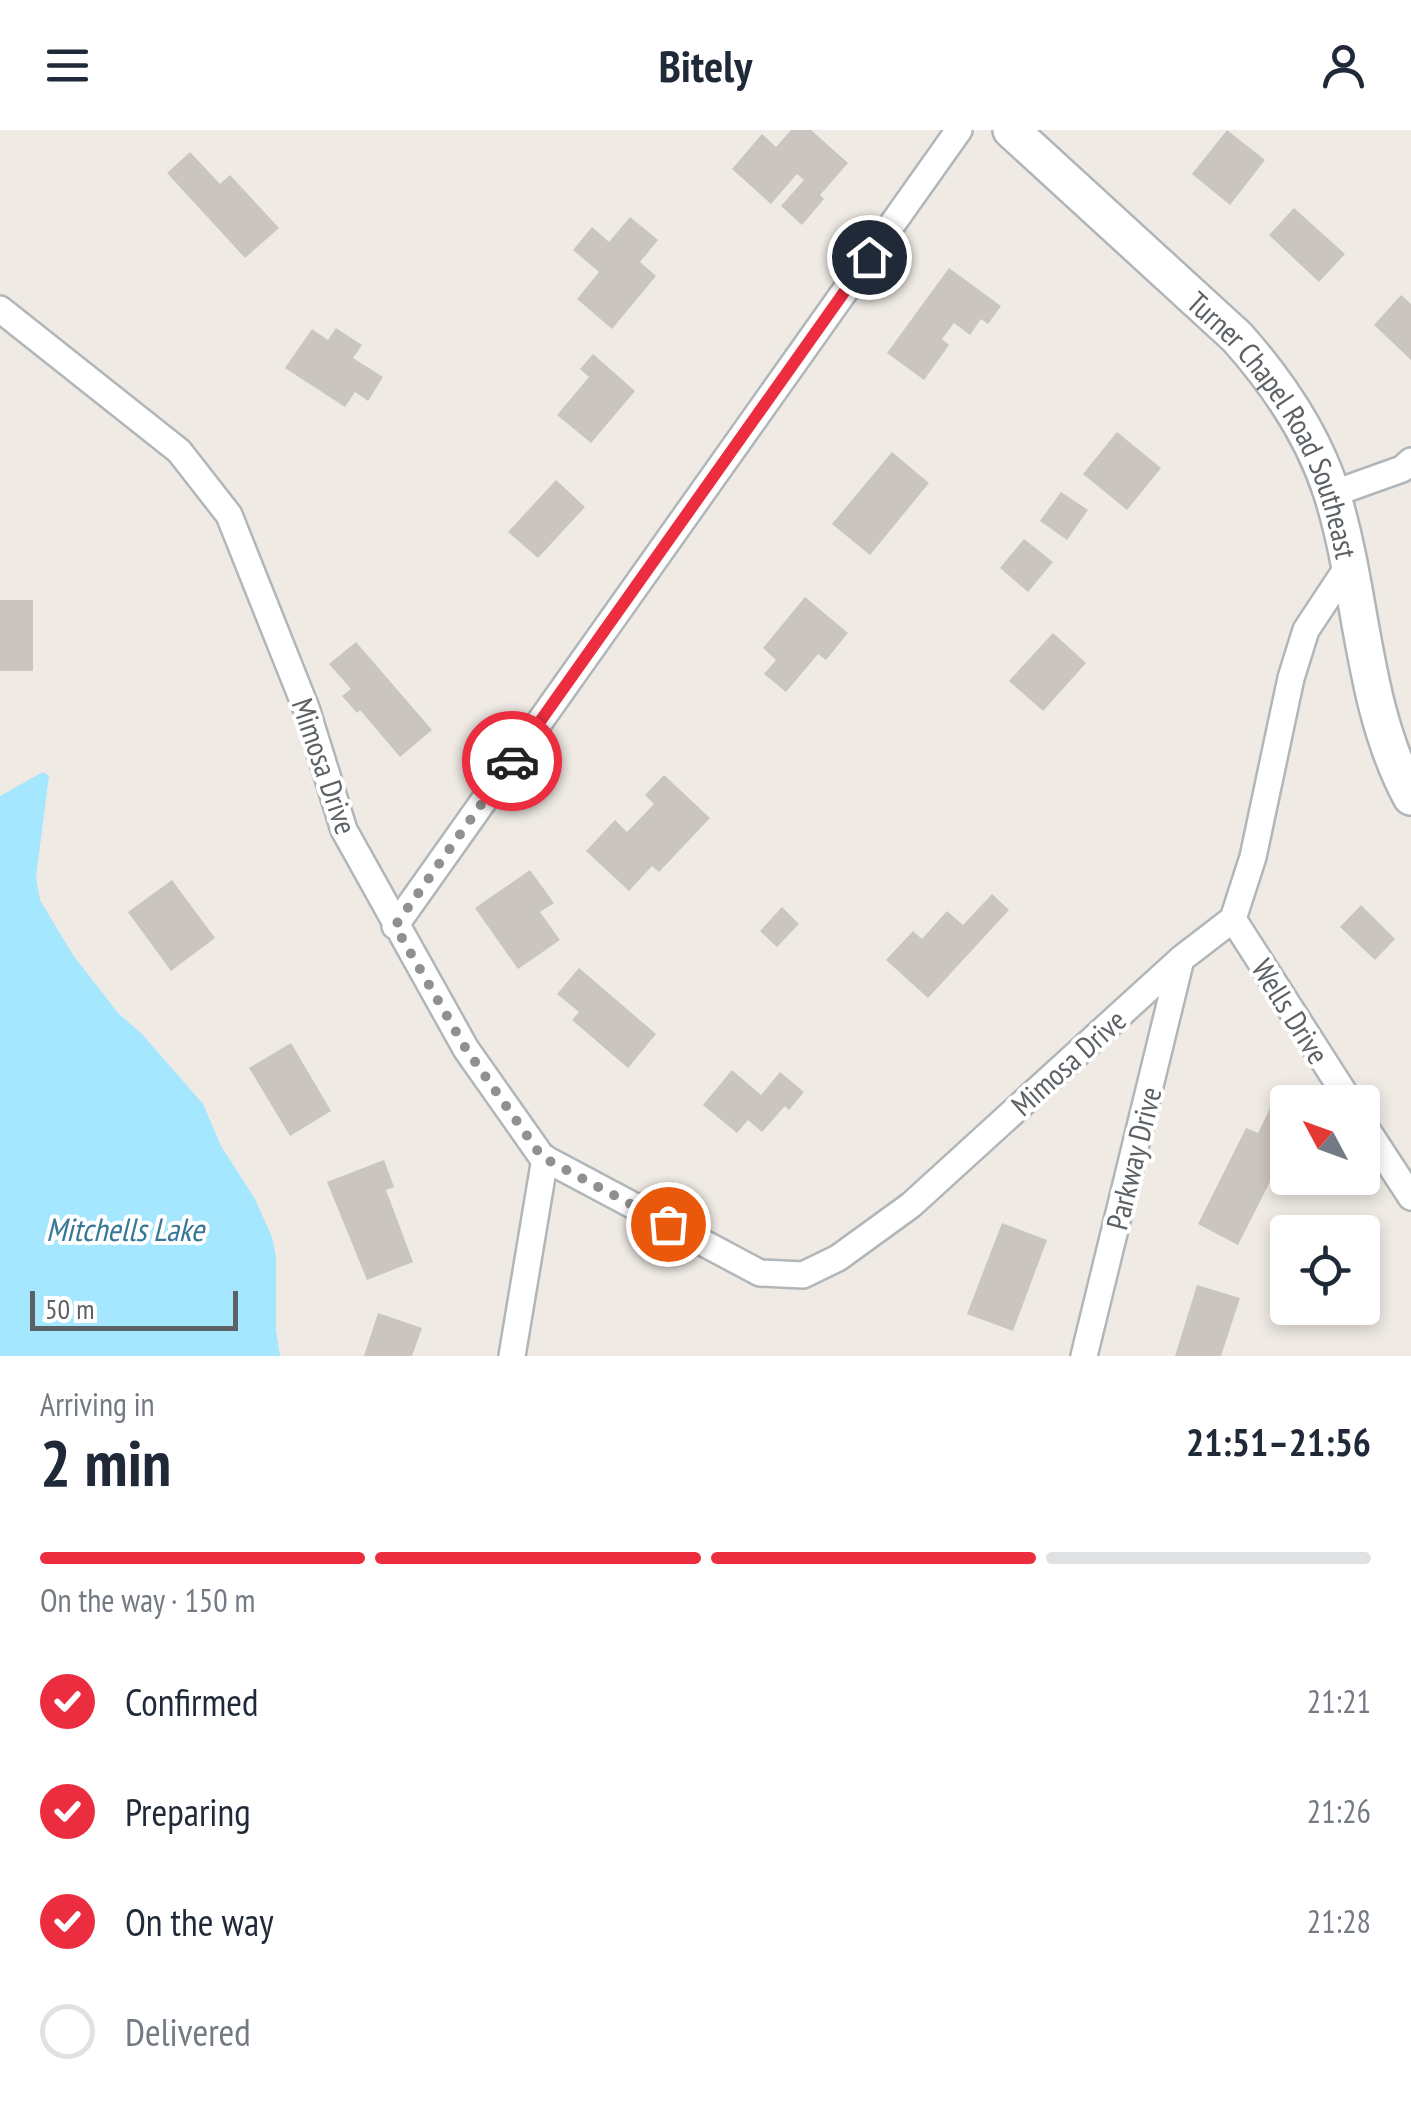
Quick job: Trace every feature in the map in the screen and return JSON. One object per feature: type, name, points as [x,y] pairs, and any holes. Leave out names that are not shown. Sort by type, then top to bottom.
[{"type":"street","points":[[395,926],[960,130]]},
{"type":"street","name":"Turner Chapel Road Southeast","points":[[1010,130],[1224,326],[1262,365],[1303,427],[1332,494],[1376,706],[1389,749],[1411,797]]},
{"type":"street","name":"Mimosa Drive","points":[[0,308],[179,451],[229,515],[306,708],[344,830],[466,1049],[542,1157],[760,1273],[803,1274],[838,1258],[911,1205],[1181,959],[1233,919]]},
{"type":"street","points":[[1332,494],[1408,469]]},
{"type":"street","points":[[1233,919],[1253,857],[1291,678],[1306,630],[1349,564]]},
{"type":"street","name":"Wells Drive","points":[[1233,919],[1339,1085]]},
{"type":"street","name":"Parkway Drive","points":[[1084,1356],[1181,959]]},
{"type":"street","points":[[1380,1150],[1411,1197]]},
{"type":"street","points":[[512,1356],[546,1158]]},
{"type":"water","name":"Mitchells Lake","points":[[43,772],[49,776],[36,877],[40,900],[73,955],[118,1013],[142,1034],[203,1104],[221,1146],[255,1199],[272,1237],[276,1257],[280,1356],[0,1356],[0,796]]},
{"type":"building","points":[[791,130],[811,130],[848,163],[820,195],[824,199],[802,225],[781,206],[804,180],[797,174],[771,204],[732,169],[762,134],[776,147]]},
{"type":"building","points":[[1227,130],[1265,160],[1230,205],[1192,174]]},
{"type":"building","points":[[190,152],[220,184],[230,175],[279,228],[245,258],[167,173]]},
{"type":"building","points":[[1294,208],[1345,254],[1319,282],[1269,235]]},
{"type":"building","points":[[630,217],[658,240],[640,262],[656,276],[612,329],[577,299],[599,272],[573,250],[592,227],[609,242]]},
{"type":"building","points":[[949,268],[1001,306],[988,324],[981,319],[970,335],[954,323],[942,339],[949,345],[924,380],[887,353]]},
{"type":"building","points":[[1401,295],[1411,304],[1411,360],[1374,325]]},
{"type":"building","points":[[336,328],[362,345],[353,358],[383,377],[368,401],[355,392],[345,407],[285,368],[312,329],[328,340]]},
{"type":"building","points":[[593,354],[635,391],[591,443],[557,415],[589,377],[580,369]]},
{"type":"building","points":[[1117,432],[1161,468],[1127,510],[1083,474]]},
{"type":"building","points":[[892,452],[929,483],[870,555],[832,524]]},
{"type":"building","points":[[556,480],[585,507],[538,558],[508,532]]},
{"type":"building","points":[[1061,492],[1088,510],[1067,540],[1040,521]]},
{"type":"building","points":[[1024,539],[1053,562],[1028,592],[1000,568]]},
{"type":"building","points":[[805,597],[848,633],[826,660],[818,654],[786,692],[764,674],[776,660],[763,648]]},
{"type":"building","points":[[0,600],[33,600],[33,671],[0,671]]},
{"type":"building","points":[[1053,633],[1086,663],[1043,711],[1009,681]]},
{"type":"building","points":[[356,642],[432,730],[400,757],[360,710],[357,713],[342,696],[351,689],[329,664]]},
{"type":"building","points":[[664,775],[710,818],[659,872],[652,866],[629,891],[586,851],[615,820],[627,832],[654,804],[645,795]]},
{"type":"building","points":[[530,870],[554,903],[540,912],[560,940],[518,969],[475,908]]},
{"type":"building","points":[[172,880],[215,938],[171,971],[128,912]]},
{"type":"building","points":[[992,894],[1009,910],[928,998],[886,960],[913,931],[922,939],[947,911],[963,925]]},
{"type":"building","points":[[1361,905],[1395,939],[1375,960],[1340,927]]},
{"type":"building","points":[[782,907],[799,924],[777,947],[760,931]]},
{"type":"building","points":[[579,968],[656,1034],[628,1068],[572,1020],[579,1012],[557,994]]},
{"type":"building","points":[[291,1043],[331,1111],[290,1136],[249,1068]]},
{"type":"building","points":[[732,1070],[761,1095],[780,1072],[804,1092],[762,1132],[748,1120],[737,1133],[703,1105]]},
{"type":"building","points":[[1270,1108],[1270,1182],[1238,1245],[1198,1224],[1246,1128],[1258,1133]]},
{"type":"building","points":[[384,1160],[394,1187],[386,1190],[413,1262],[367,1280],[327,1182]]},
{"type":"building","points":[[1002,1223],[1047,1240],[1013,1331],[967,1314]]},
{"type":"building","points":[[1197,1285],[1240,1298],[1221,1356],[1175,1356]]},
{"type":"building","points":[[378,1313],[422,1328],[412,1356],[364,1356]]},
{"type":"way so far","points":[[512,761],[395,926],[466,1049],[542,1157],[668,1224]]},
{"type":"route","points":[[512,761],[869,257]]}]
